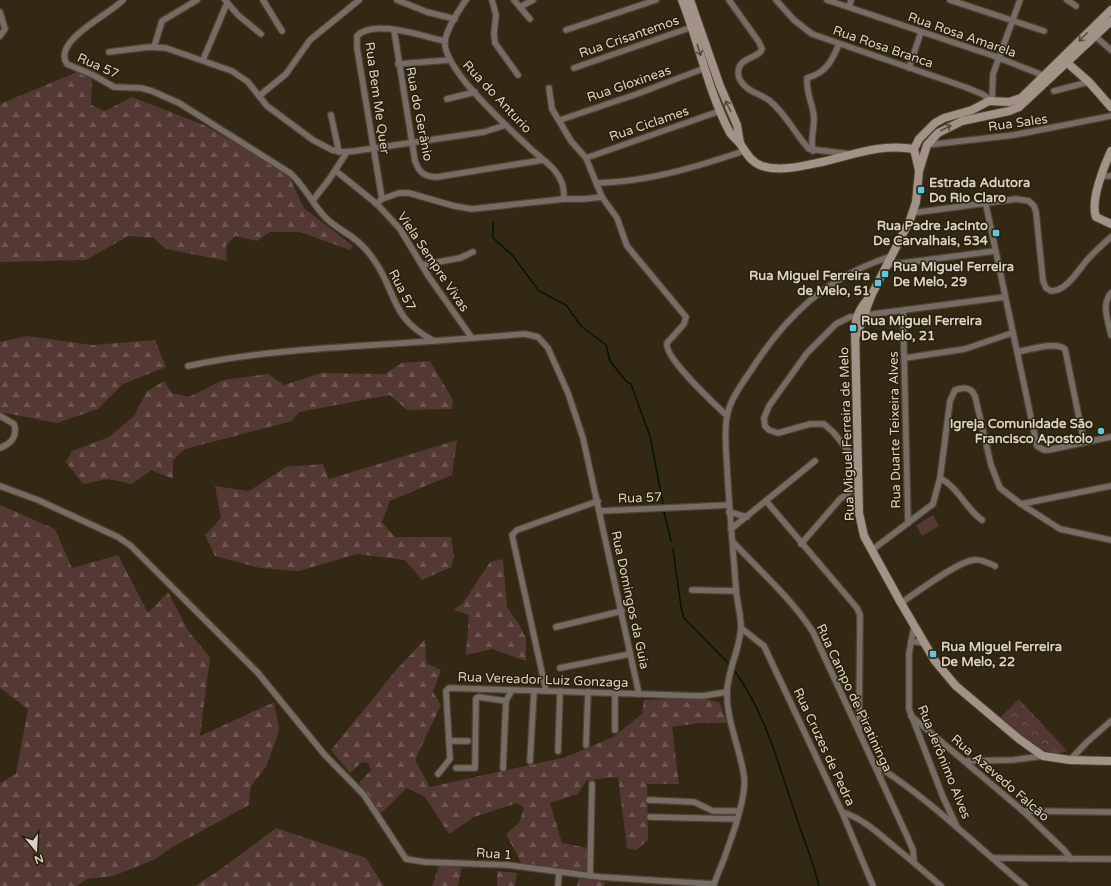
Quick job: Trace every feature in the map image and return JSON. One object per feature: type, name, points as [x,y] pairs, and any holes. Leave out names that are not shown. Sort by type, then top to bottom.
[{"type":"main road","points":[[682,0],[720,111],[731,135],[740,143]]},
{"type":"main road","points":[[690,0],[725,100],[737,125],[740,143],[744,151],[753,162],[769,168],[780,168],[806,165],[850,154],[896,147],[914,150]]},
{"type":"main road","points":[[919,171],[914,150],[919,139],[935,123],[951,115],[1009,111],[1019,107],[1065,61],[1111,10]]},
{"type":"main road","points":[[919,171],[927,145],[933,137],[992,101],[1009,102],[1017,100],[1111,21]]},
{"type":"main road","points":[[1065,61],[1089,82],[1111,107]]},
{"type":"main road","points":[[1111,151],[1102,176],[1094,212],[1099,220],[1111,224]]},
{"type":"main road","name":"Rua Miguel Ferreira de Melo","points":[[919,171],[916,202],[912,213],[892,256],[870,296],[863,305],[856,334],[858,486],[860,522],[864,536],[935,661],[956,686],[1018,738],[1043,756],[1070,760],[1111,761]]},
{"type":"street","name":"Rua 57","points":[[124,0],[114,9],[90,23],[70,44],[64,57],[67,64],[93,75],[114,87],[141,88],[152,91],[179,103],[290,173],[301,183],[326,218],[357,241],[374,260],[403,317],[415,329],[434,341],[525,334],[533,335],[544,342],[568,393],[583,438],[600,511],[729,508],[747,517]]},
{"type":"street","points":[[154,47],[162,21],[197,0]]},
{"type":"street","points":[[262,0],[282,31]]},
{"type":"street","points":[[259,96],[286,74],[310,40],[359,0]]},
{"type":"street","points":[[397,0],[427,12],[455,19]]},
{"type":"street","points":[[446,41],[455,19],[466,0]]},
{"type":"street","points":[[492,0],[496,15],[494,33],[495,43],[518,75]]},
{"type":"street","points":[[514,0],[530,19]]},
{"type":"street","points":[[520,7],[533,0]]},
{"type":"street","points":[[566,30],[656,0]]},
{"type":"street","points":[[728,0],[759,42],[762,49],[760,53],[744,61],[740,66],[740,79],[755,94],[770,101],[805,145],[813,151],[850,154]]},
{"type":"street","name":"Rua Rosa Branca","points":[[776,0],[794,20],[806,30],[839,44],[982,94],[992,101]]},
{"type":"street","name":"Rua Rosa Amarela","points":[[827,0],[999,58],[1045,76]]},
{"type":"street","points":[[849,7],[851,0]]},
{"type":"street","points":[[950,0],[1044,31]]},
{"type":"street","points":[[992,101],[994,74],[1020,0]]},
{"type":"street","points":[[1067,0],[1076,6]]},
{"type":"street","points":[[203,60],[226,2],[261,34]]},
{"type":"street","points":[[0,12],[5,29],[0,36]]},
{"type":"street","name":"Rua Crisantemos","points":[[574,68],[692,27]]},
{"type":"street","name":"Rua Bem Me Quer","points":[[382,199],[357,48],[357,36],[363,31],[372,28],[394,30],[446,41]]},
{"type":"street","name":"Rua do Gerânio","points":[[394,30],[398,64],[412,142],[419,170],[431,177],[543,160]]},
{"type":"street","points":[[909,68],[921,32]]},
{"type":"street","points":[[1095,36],[1111,50]]},
{"type":"street","name":"Rua do Anturio","points":[[446,41],[450,60],[463,80],[506,125],[554,171],[562,181],[564,199]]},
{"type":"street","points":[[813,151],[812,142],[814,116],[807,91],[807,78],[821,73],[829,66],[839,44]]},
{"type":"street","points":[[109,52],[154,47],[166,48],[232,71],[243,77],[267,106],[313,140],[339,152],[484,132],[506,125]]},
{"type":"street","points":[[398,64],[450,60]]},
{"type":"street","name":"Rua Gloxineas","points":[[560,120],[637,94],[705,68]]},
{"type":"street","points":[[1054,91],[1089,82]]},
{"type":"street","points":[[548,88],[550,104],[571,141],[586,158],[602,197],[617,218],[628,246],[686,317],[684,324],[667,343],[668,351],[692,381],[727,416]]},
{"type":"street","points":[[447,99],[475,92]]},
{"type":"street","name":"Rua Ciclames","points":[[586,158],[720,111]]},
{"type":"street","points":[[332,115],[339,152]]},
{"type":"street","name":"Rua Sales","points":[[927,145],[1014,135],[1111,116]]},
{"type":"street","points":[[597,183],[626,182],[683,170],[744,151]]},
{"type":"street","points":[[313,200],[336,171],[347,152]]},
{"type":"street","name":"Viela Sempre Vivas","points":[[336,171],[376,204],[400,229],[443,298],[472,338]]},
{"type":"street","points":[[1102,176],[1111,176]]},
{"type":"street","points":[[376,204],[382,199],[400,193],[409,193],[454,206],[472,209],[564,199],[584,200],[602,197]]},
{"type":"street","points":[[912,213],[986,205],[1016,199],[1025,199],[1032,202],[1036,212],[1038,226],[1043,281],[1049,291],[1058,290],[1068,282],[1088,259],[1111,237]]},
{"type":"street","points":[[986,205],[1012,334],[1037,446],[1044,450],[1048,450],[1111,437]]},
{"type":"street","points":[[887,265],[995,251]]},
{"type":"street","points":[[422,265],[460,258],[473,252]]},
{"type":"street","points":[[713,885],[729,845],[745,779],[733,733],[727,692],[730,670],[741,628],[736,592],[733,541],[729,508],[726,439],[727,416],[742,384],[775,335],[789,319],[807,302],[831,285],[865,266],[892,256]]},
{"type":"street","points":[[1111,293],[1106,300],[1105,306],[1111,335]]},
{"type":"street","points":[[858,463],[834,433],[824,424],[810,424],[778,433],[769,430],[765,426],[764,418],[769,406],[807,353],[836,324],[844,319],[1005,297]]},
{"type":"street","name":"Rua Duarte Teixeira Alves","points":[[902,312],[905,358],[908,523]]},
{"type":"street","points":[[905,358],[965,349],[1012,334]]},
{"type":"street","points":[[188,366],[222,358],[250,355],[434,341]]},
{"type":"street","points":[[1017,352],[1054,345],[1065,348],[1084,442]]},
{"type":"street","points":[[872,550],[933,504],[940,478],[950,401],[956,389],[965,388],[970,389],[975,396],[991,465],[997,482],[1005,493],[1055,526],[1067,532],[1111,540]]},
{"type":"street","points":[[0,416],[14,424],[16,432],[12,440],[0,448]]},
{"type":"street","points":[[731,529],[767,502],[815,461]]},
{"type":"street","points":[[940,478],[953,486],[968,507],[982,520]]},
{"type":"street","name":"Rua 1","points":[[0,486],[38,500],[126,542],[258,672],[324,754],[364,795],[406,859],[425,862],[508,865],[559,873],[713,885]]},
{"type":"street","points":[[801,544],[840,499],[858,486]]},
{"type":"street","points":[[1021,504],[1111,486]]},
{"type":"street","points":[[546,691],[512,535],[517,530],[598,502]]},
{"type":"street","points":[[767,502],[801,544],[857,608],[860,615],[859,732]]},
{"type":"street","name":"Rua Domingos da Guia","points":[[600,511],[639,694]]},
{"type":"street","name":"Rua Campo de Piratininga","points":[[733,541],[758,565],[804,618],[813,632],[907,836],[914,862]]},
{"type":"street","points":[[901,603],[948,572],[971,560],[982,560],[995,566]]},
{"type":"street","points":[[692,590],[736,592]]},
{"type":"street","points":[[556,627],[622,611]]},
{"type":"street","name":"Rua Jerônimo Alves","points":[[914,626],[911,641],[908,699],[911,716],[942,796],[957,827],[1025,886]]},
{"type":"street","name":"Rua Cruzes de Pedra","points":[[741,628],[764,646],[842,812],[873,886]]},
{"type":"street","points":[[911,641],[924,643]]},
{"type":"street","points":[[560,668],[630,654]]},
{"type":"street","name":"Rua Vereador Luiz Gonzaga","points":[[438,774],[450,759],[446,691],[448,689],[709,696],[727,692]]},
{"type":"street","points":[[503,768],[506,701],[512,690]]},
{"type":"street","points":[[530,760],[534,691]]},
{"type":"street","points":[[558,751],[560,691]]},
{"type":"street","points":[[586,745],[588,692]]},
{"type":"street","points":[[615,693],[615,730]]},
{"type":"street","points":[[456,768],[475,768],[476,698],[479,697],[506,701]]},
{"type":"street","name":"Rua Azevedo Falcão","points":[[911,716],[1023,811],[1064,850],[1071,859]]},
{"type":"street","points":[[1070,760],[1087,742],[1111,721]]},
{"type":"street","points":[[450,741],[468,742]]},
{"type":"street","points":[[965,761],[1019,760],[1043,756]]},
{"type":"street","points":[[874,763],[892,774],[957,827]]},
{"type":"street","points":[[590,876],[592,784]]},
{"type":"street","points":[[649,800],[694,802],[720,813],[738,811]]},
{"type":"street","points":[[1023,811],[1111,812]]},
{"type":"street","points":[[842,812],[862,821],[914,862],[941,886]]},
{"type":"street","points":[[650,817],[736,820]]},
{"type":"street","points":[[991,858],[1111,859]]},
{"type":"street","points":[[558,886],[559,873]]},
{"type":"green space","points":[[77,72],[92,76],[91,105],[105,111],[132,97],[204,125],[288,174],[304,208],[353,246],[350,250],[300,232],[270,232],[257,241],[235,236],[226,245],[227,261],[166,249],[154,238],[128,236],[86,260],[0,262],[0,104]]},
{"type":"green space","points":[[27,336],[92,345],[155,340],[166,367],[123,384],[98,409],[57,423],[5,413],[0,414],[0,342]]},
{"type":"green space","points":[[430,361],[453,400],[452,409],[407,410],[390,395],[299,412],[292,421],[185,449],[173,460],[173,479],[151,470],[132,484],[108,479],[83,484],[66,462],[72,451],[109,437],[134,416],[147,391],[164,381],[172,393],[189,397],[223,380],[268,374],[284,385],[321,373],[385,374],[402,363]]},
{"type":"green space","points":[[457,440],[452,475],[390,501],[382,522],[395,537],[451,537],[454,557],[451,567],[422,580],[405,560],[357,554],[299,571],[260,568],[215,556],[205,535],[221,518],[215,486],[249,491],[286,467],[323,464],[329,479]]},
{"type":"green space","points":[[0,505],[55,529],[72,568],[118,555],[148,613],[168,592],[189,632],[210,657],[200,736],[274,702],[279,728],[277,737],[266,767],[251,786],[249,805],[169,849],[156,859],[113,876],[87,879],[77,886],[0,886],[0,783],[16,774],[28,709],[0,688]]},
{"type":"green space","points":[[933,515],[939,526],[922,536],[916,525]]},
{"type":"green space","points":[[503,559],[507,607],[519,624],[526,638],[526,661],[492,649],[466,655],[469,615],[453,610],[463,603],[490,562]]},
{"type":"green space","points":[[425,639],[426,663],[441,670],[433,692],[441,705],[415,760],[430,787],[566,757],[613,737],[642,714],[644,700],[702,698],[720,703],[727,723],[700,723],[672,727],[679,784],[647,784],[648,840],[636,850],[627,848],[618,777],[587,780],[578,794],[550,803],[562,843],[588,848],[586,873],[522,864],[506,834],[519,823],[524,808],[517,803],[474,817],[449,834],[425,797],[407,788],[380,814],[359,783],[371,770],[368,763],[362,762],[350,773],[331,750],[397,669]]},
{"type":"green space","points":[[1019,699],[1067,751],[1058,753],[1049,752],[1040,748],[1023,737],[1001,717]]},
{"type":"green space","points":[[276,828],[366,858],[384,886],[195,886],[221,869]]},
{"type":"green space","points":[[439,866],[462,866],[458,886],[432,886]]},
{"type":"green space","points":[[497,871],[517,873],[515,886],[497,886]]},
{"type":"green space","points":[[579,878],[605,882],[604,886],[577,886]]},
{"type":"waterway","points":[[493,222],[493,238],[513,256],[539,291],[566,305],[581,326],[606,345],[610,361],[626,381],[631,384],[650,436],[663,504]]},
{"type":"waterway","points":[[664,512],[671,541]]},
{"type":"waterway","points":[[673,549],[681,607],[684,618],[728,663]]},
{"type":"waterway","points":[[734,670],[754,702],[769,737],[811,857],[819,886]]},
{"type":"place","name":"Estrada Adutora Do Rio Claro","points":[[921,190]]},
{"type":"place","name":"Rua Padre Jacinto De Carvalhais, 534","points":[[996,233]]},
{"type":"place","name":"Rua Miguel Ferreira De Melo, 29","points":[[885,274]]},
{"type":"place","name":"Rua Miguel Ferreira de Melo, 51","points":[[878,283]]},
{"type":"place","name":"Rua Miguel Ferreira De Melo, 21","points":[[853,328]]},
{"type":"place","name":"Igreja Comunidade São Francisco Apostolo","points":[[1101,431]]},
{"type":"place","name":"Rua Miguel Ferreira De Melo, 22","points":[[933,654]]}]
